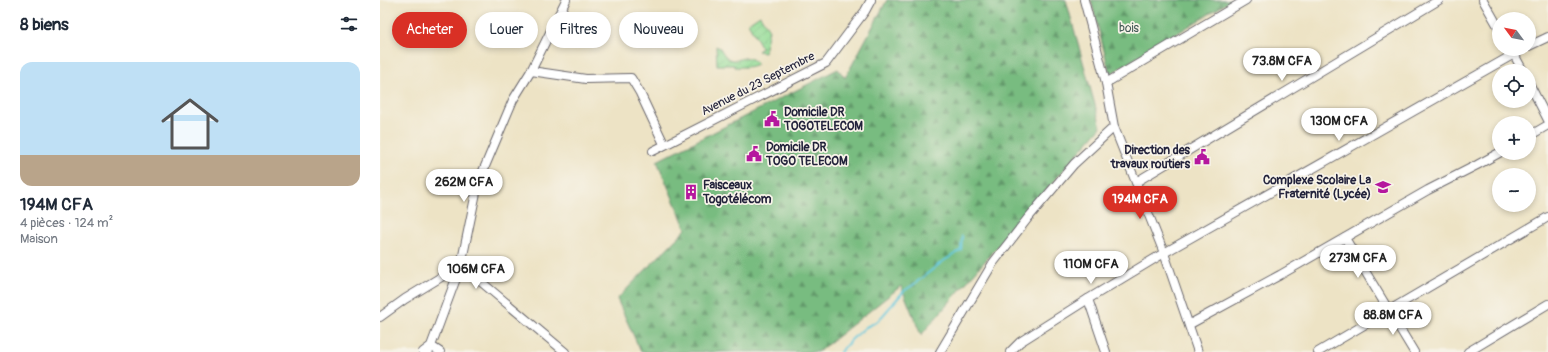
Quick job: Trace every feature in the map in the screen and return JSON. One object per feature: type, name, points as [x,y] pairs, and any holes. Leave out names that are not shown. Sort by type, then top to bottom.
[{"type":"street","points":[[430,349],[461,265],[478,183],[513,100],[531,71],[566,0]]},
{"type":"street","name":"Avenue du 23 Septembre","points":[[653,151],[664,144],[826,63],[871,0]]},
{"type":"street","points":[[1084,0],[1106,83],[1114,127],[1164,253],[1190,324],[1198,352]]},
{"type":"street","points":[[1106,83],[1246,0]]},
{"type":"street","points":[[1136,182],[1439,0]]},
{"type":"street","points":[[1483,0],[1492,16]]},
{"type":"street","points":[[1536,43],[1548,37]]},
{"type":"street","points":[[1010,352],[1025,338],[1164,253],[1504,56]]},
{"type":"street","points":[[531,71],[586,79],[631,78],[640,93],[664,144]]},
{"type":"street","points":[[1536,97],[1548,120]]},
{"type":"street","points":[[1536,132],[1548,125]]},
{"type":"street","points":[[940,352],[993,263],[1028,218],[1074,164],[1114,127]]},
{"type":"street","points":[[1190,324],[1280,275],[1428,190],[1492,157]]},
{"type":"street","points":[[1318,352],[1548,217]]},
{"type":"street","points":[[1345,238],[1414,352]]},
{"type":"street","points":[[380,317],[405,299],[461,265]]},
{"type":"street","points":[[461,265],[565,352]]},
{"type":"street","points":[[1088,299],[1106,352]]},
{"type":"street","points":[[1468,352],[1548,304]]},
{"type":"street","points":[[423,352],[430,349],[440,352]]},
{"type":"green space","points":[[887,0],[1066,0],[1101,127],[921,335],[901,286],[818,352],[641,352],[617,299],[686,229],[657,161],[838,69],[845,78]]},
{"type":"green space","name":"bois","points":[[1091,0],[1232,0],[1110,74]]},
{"type":"green space","points":[[760,15],[769,30],[764,53],[758,51],[762,48],[748,23]]},
{"type":"green space","points":[[716,46],[720,48],[725,56],[730,59],[734,60],[748,58],[752,59],[757,64],[743,67],[734,67],[734,65],[717,65]]},
{"type":"green space","points":[[1360,112],[1366,121],[1347,133],[1341,124]]},
{"type":"waterway","points":[[840,352],[866,327],[878,321],[904,291],[942,262],[961,250],[962,236]]},
{"type":"place","name":"Domicile DR TOGOTELECOM","points":[[772,119]]},
{"type":"place","name":"Domicile DR TOGO TELECOM","points":[[754,154]]},
{"type":"place","name":"Direction des travaux routiers","points":[[1202,157]]},
{"type":"place","name":"Complexe Scolaire La Fraternité (Lycée)","points":[[1383,187]]},
{"type":"place","name":"Faisceaux Togotélécom","points":[[691,192]]}]
